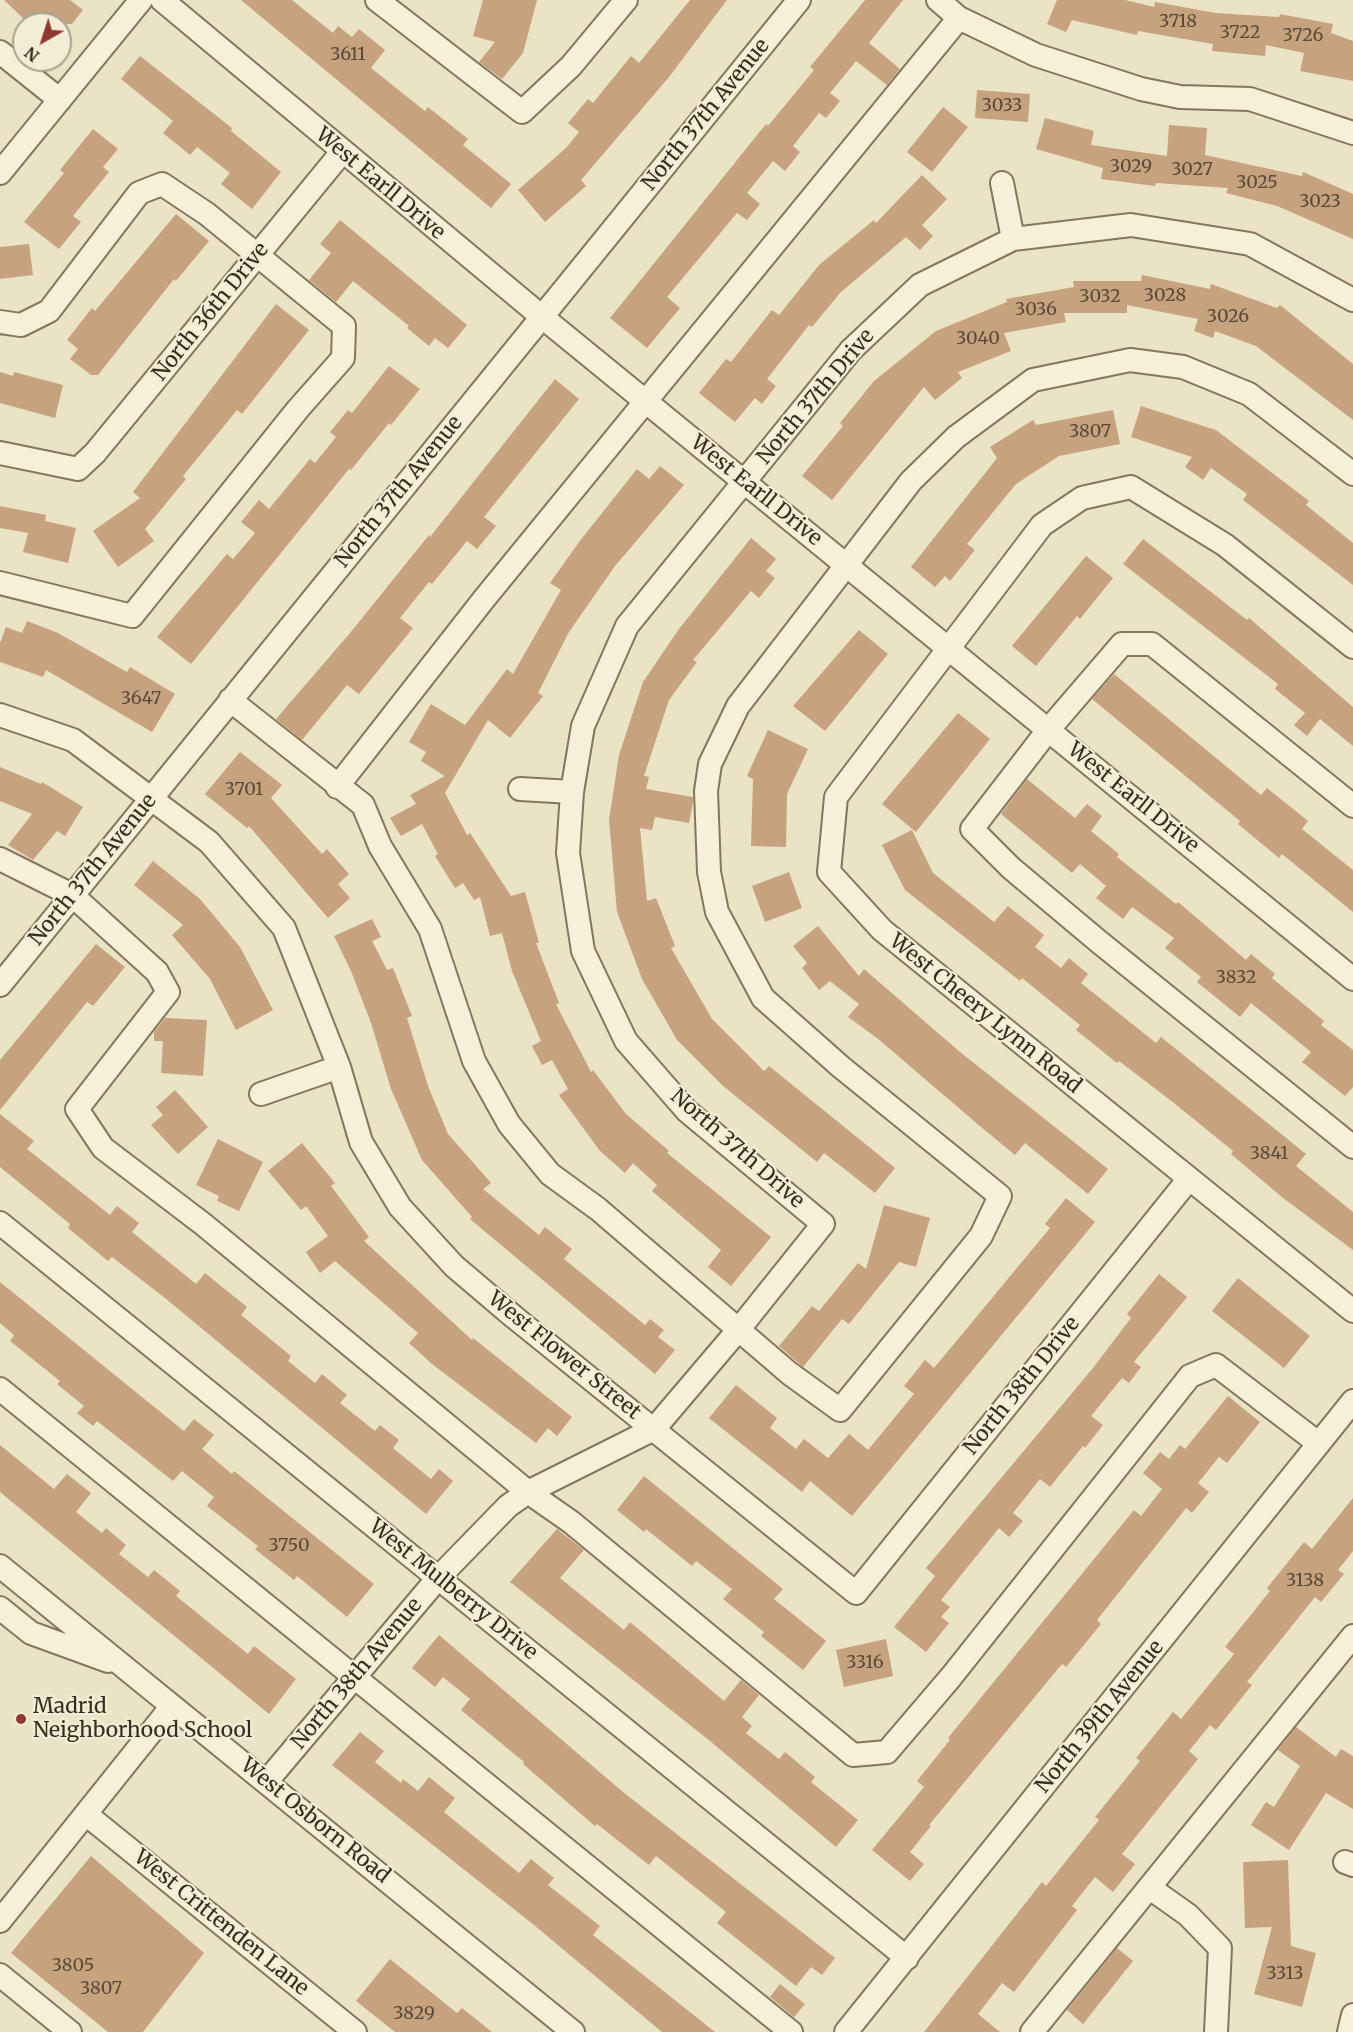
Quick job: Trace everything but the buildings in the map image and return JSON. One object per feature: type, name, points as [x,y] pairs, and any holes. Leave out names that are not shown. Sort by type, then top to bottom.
[{"type":"street","points":[[0,173],[141,0]]},
{"type":"street","name":"West Earll Drive","points":[[162,0],[342,153],[1353,979]]},
{"type":"street","points":[[377,0],[522,112],[571,66],[626,0]]},
{"type":"street","name":"North 37th Avenue","points":[[0,985],[541,316],[800,0]]},
{"type":"street","points":[[938,0],[959,18],[1036,55],[1141,89],[1180,97],[1250,99],[1353,133]]},
{"type":"street","points":[[337,787],[484,599],[959,18]]},
{"type":"street","points":[[0,52],[60,100]]},
{"type":"street","name":"North 36th Drive","points":[[0,453],[78,469],[95,453],[342,153]]},
{"type":"street","points":[[1002,183],[1013,239]]},
{"type":"street","points":[[0,321],[21,325],[49,311],[139,193],[162,184],[207,214],[344,326],[343,358],[298,409],[132,616],[0,583]]},
{"type":"street","name":"North 37th Drive","points":[[654,1429],[739,1329],[823,1224],[687,1111],[626,1041],[583,951],[568,853],[572,792],[583,726],[627,626],[851,350],[920,285],[1013,239],[1131,225],[1250,244],[1353,300]]},
{"type":"street","points":[[230,700],[337,787],[363,805],[380,846],[429,929],[474,1061],[509,1124],[550,1174],[598,1209],[789,1373],[840,1410],[981,1236],[1000,1196],[841,1067],[763,998],[717,912],[709,872],[706,791],[710,764],[738,706],[911,481],[956,437],[1033,380],[1130,360],[1183,367],[1249,394],[1353,474]]},
{"type":"street","name":"West Cheery Lynn Road","points":[[1353,647],[1225,545],[1131,487],[1082,498],[1042,525],[950,650],[836,796],[829,872],[882,930],[1188,1180],[1353,1311]]},
{"type":"street","points":[[1353,807],[1152,644],[1122,644],[1049,729],[972,829],[1011,868],[1098,941],[1353,1147]]},
{"type":"street","name":"West Flower Street","points":[[0,715],[73,740],[210,842],[284,928],[339,1067],[361,1142],[400,1207],[454,1266],[856,1593]]},
{"type":"street","points":[[520,789],[572,792]]},
{"type":"street","points":[[0,859],[72,895],[157,972],[168,992],[77,1109],[103,1148],[203,1224],[528,1492],[598,1544],[853,1755],[887,1752],[965,1659],[1190,1376],[1216,1365],[1318,1443]]},
{"type":"street","points":[[261,1094],[339,1067]]},
{"type":"street","name":"North 38th Drive","points":[[856,1593],[1188,1180]]},
{"type":"street","name":"West Mulberry Drive","points":[[0,1223],[906,1958]]},
{"type":"street","points":[[0,1389],[791,2032]]},
{"type":"street","name":"North 39th Avenue","points":[[846,2032],[1353,1401]]},
{"type":"street","name":"North 38th Avenue","points":[[267,1781],[438,1578],[508,1506],[528,1492],[654,1429]]},
{"type":"street","name":"West Osborn Road","points":[[0,1566],[573,2032]]},
{"type":"street","points":[[0,1608],[31,1634],[124,1667]]},
{"type":"street","points":[[1032,2032],[1353,1636]]},
{"type":"street","points":[[0,1921],[172,1706]]},
{"type":"street","name":"West Crittenden Lane","points":[[87,1815],[355,2032]]},
{"type":"street","points":[[1150,1888],[1188,1915],[1220,1948],[1216,2032]]},
{"type":"street","points":[[0,1975],[70,2032]]},
{"type":"street","points":[[1349,2032],[1353,2015]]},
{"type":"place","name":"Madrid Neighborhood School","points":[[21,1719]]}]
